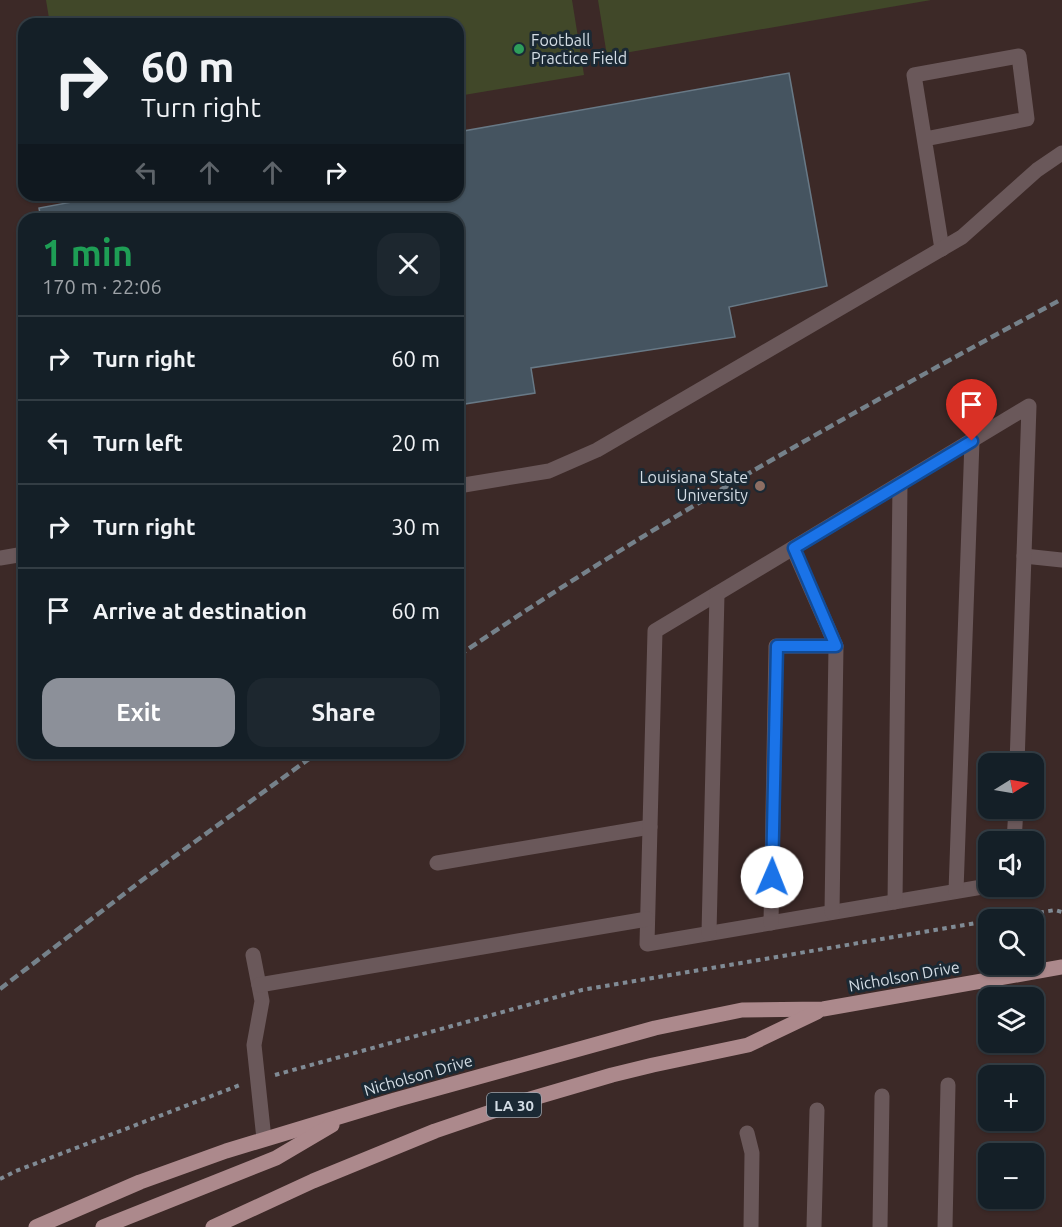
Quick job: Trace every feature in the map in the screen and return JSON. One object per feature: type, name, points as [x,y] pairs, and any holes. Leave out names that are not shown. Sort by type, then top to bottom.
[{"type":"main road","name":"Nicholson Drive","points":[[36,1227],[140,1182],[226,1151],[655,1028],[742,1010],[823,1009],[1062,968]]},
{"type":"main road","name":"Nicholson Drive","points":[[213,1227],[313,1181],[435,1131],[520,1102],[612,1075],[748,1045],[823,1009]]},
{"type":"main road","points":[[104,1227],[276,1158],[353,1113]]},
{"type":"lane","points":[[925,139],[1027,119],[1018,56],[914,75],[942,249]]},
{"type":"lane","points":[[465,484],[549,471],[597,450],[962,237],[1037,170],[1062,153]]},
{"type":"lane","points":[[978,888],[647,944],[655,631],[1029,406],[1017,753]]},
{"type":"lane","points":[[956,891],[972,441]]},
{"type":"lane","points":[[895,902],[900,484]]},
{"type":"lane","points":[[794,548],[836,646],[832,912]]},
{"type":"lane","points":[[0,558],[18,555]]},
{"type":"lane","points":[[1024,556],[1062,560]]},
{"type":"lane","points":[[709,933],[717,594]]},
{"type":"lane","points":[[771,923],[777,646],[836,646]]},
{"type":"lane","points":[[437,863],[650,827]]},
{"type":"lane","points":[[259,984],[647,919]]},
{"type":"lane","points":[[253,955],[262,1001],[254,1045],[264,1140]]},
{"type":"lane","points":[[945,1227],[948,1085]]},
{"type":"lane","points":[[880,1227],[882,1096]]},
{"type":"lane","points":[[814,1227],[817,1110]]},
{"type":"lane","points":[[747,1133],[752,1153],[751,1227]]},
{"type":"path","points":[[1044,911],[1062,912]]},
{"type":"path","points":[[0,1179],[257,1080],[582,990],[978,923]]},
{"type":"shaded area","name":"Louisiana State University","points":[[0,0],[1062,0],[1062,1227],[0,1227]]},
{"type":"green space","name":"Football Practice Field","points":[[46,0],[572,0],[584,75],[464,95],[464,18],[49,18]]},
{"type":"green space","name":"Football Practice Field","points":[[598,0],[931,0],[607,56]]},
{"type":"building","points":[[789,73],[827,286],[729,307],[735,337],[531,368],[535,393],[464,404],[464,213],[40,213],[39,208],[77,201],[464,201],[464,131]]},
{"type":"railway","points":[[464,652],[531,607],[680,514],[831,426],[1062,299]]},
{"type":"railway","points":[[0,989],[145,878],[309,759]]},
{"type":"place","name":"Football Practice Field","points":[[519,49]]},
{"type":"place","name":"Louisiana State University","points":[[760,486]]},
{"type":"route","points":[[772,877],[777,646],[836,646],[794,548],[972,441]]}]
